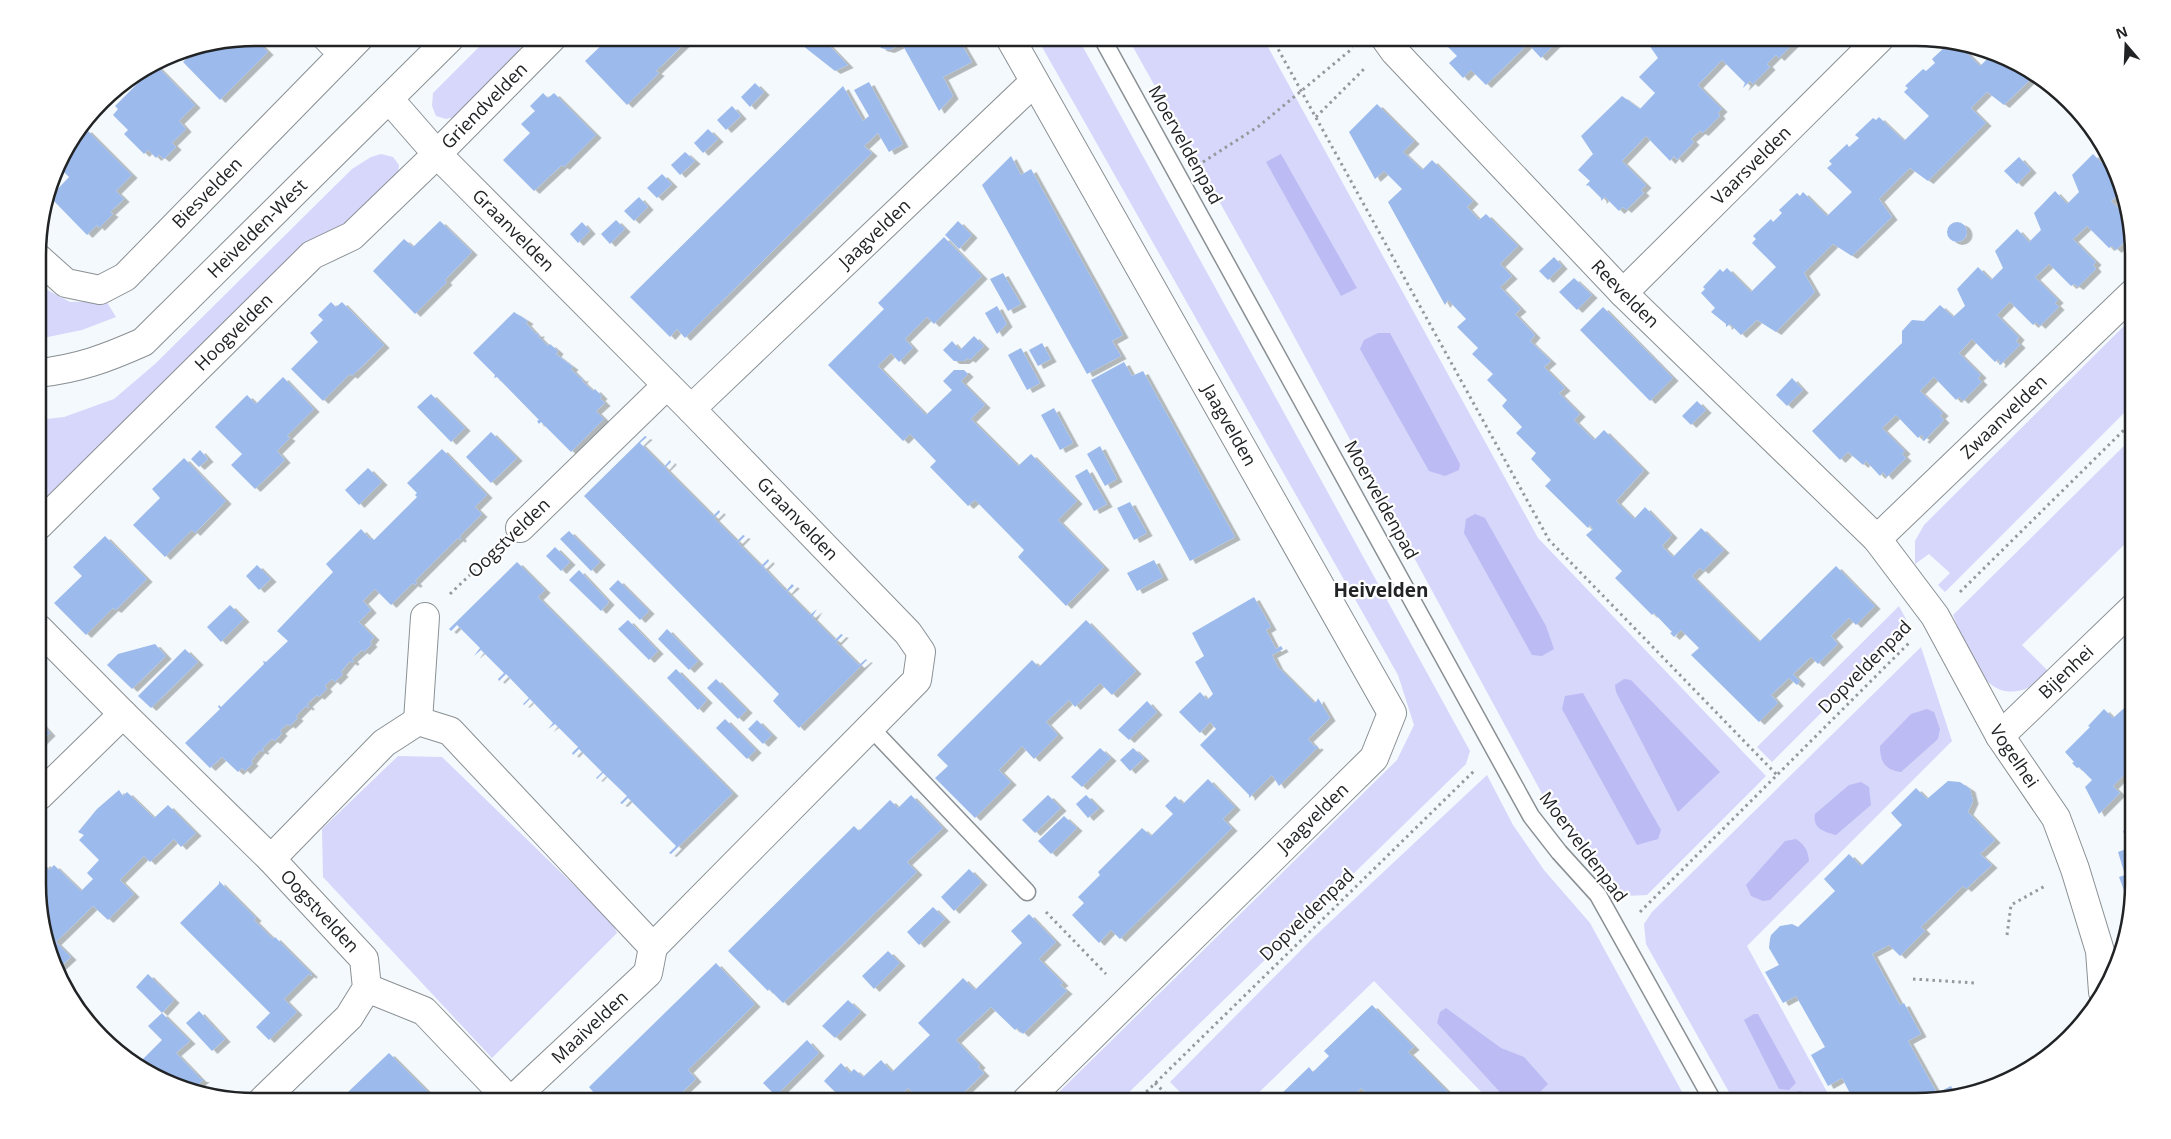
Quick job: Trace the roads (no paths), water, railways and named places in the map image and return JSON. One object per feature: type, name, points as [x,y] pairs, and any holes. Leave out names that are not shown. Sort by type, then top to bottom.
[{"type":"street","name":"Biesvelden","points":[[46,265],[66,283],[100,290],[125,277],[340,46]]},
{"type":"street","name":"Heivelden-West","points":[[46,372],[58,371],[101,360],[143,342],[442,46]]},
{"type":"street","name":"Griendvelden","points":[[437,154],[544,46]]},
{"type":"street","points":[[1014,46],[1034,82]]},
{"type":"street","name":"Reevelden","points":[[1392,46],[1623,293],[1877,539]]},
{"type":"street","name":"Vaarsvelden","points":[[1623,293],[1872,46]]},
{"type":"street","name":"Jaagvelden","points":[[691,409],[1034,82],[1392,713],[1374,758],[1034,1093]]},
{"type":"street","name":"Graanvelden","points":[[388,99],[437,154],[691,409],[908,633],[921,652],[917,680],[653,947]]},
{"type":"street","name":"Hoogvelden","points":[[46,518],[312,255],[352,236],[437,154]]},
{"type":"street","name":"Zwaanvelden","points":[[1877,539],[2125,301]]},
{"type":"street","name":"Oogstvelden","points":[[520,528],[667,385]]},
{"type":"street","name":"Vogelhei","points":[[1877,539],[1936,616],[2000,736],[2056,818],[2076,870],[2100,951],[2102,978]]},
{"type":"street","name":"Bijenhei","points":[[2000,736],[2125,616]]},
{"type":"street","points":[[425,617],[418,721],[450,731],[653,947]]},
{"type":"street","points":[[46,636],[122,714],[46,789]]},
{"type":"street","name":"Oogstvelden","points":[[122,714],[272,859],[364,959],[366,988]]},
{"type":"street","name":"Oogstvelden","points":[[272,859],[384,743],[418,721]]},
{"type":"street","name":"Maaivelden","points":[[520,1093],[648,973],[653,947]]},
{"type":"street","points":[[271,1093],[349,1017],[366,988]]},
{"type":"street","name":"Maaivelden","points":[[366,988],[424,1011],[503,1093]]},
{"type":"lane","name":"Moerveldenpad","points":[[1106,46],[1496,749],[1531,816],[1559,852],[1598,895],[1709,1093]]},
{"type":"lane","points":[[870,727],[1027,892]]},
{"type":"district","name":"Heivelden","points":[[1381,590]]}]
